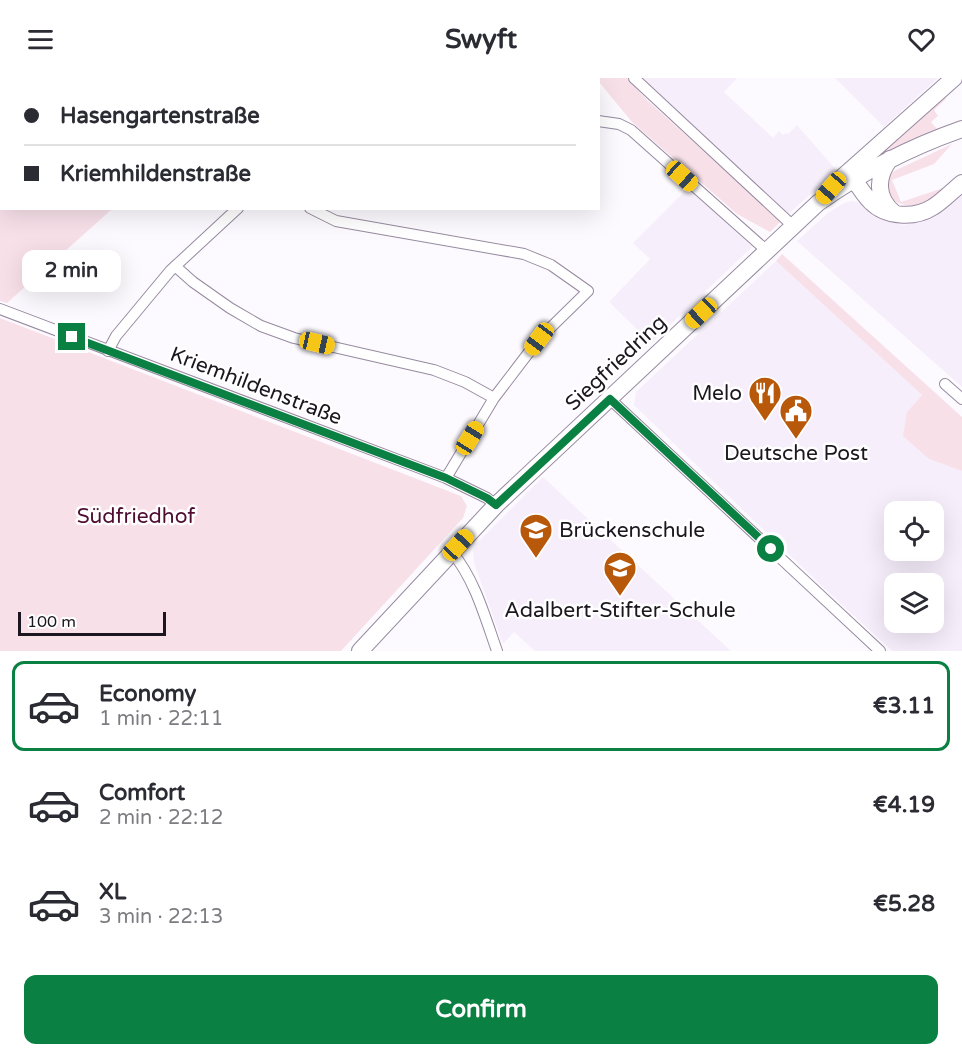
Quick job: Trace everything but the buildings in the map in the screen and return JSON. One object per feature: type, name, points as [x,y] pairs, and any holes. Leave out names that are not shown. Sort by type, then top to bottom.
[{"type":"main road","points":[[818,202],[844,174],[954,78]]},
{"type":"main road","name":"Siegfriedring","points":[[360,651],[496,505],[818,202],[891,158],[962,129]]},
{"type":"main road","points":[[891,158],[882,171],[879,187],[884,202],[894,214]]},
{"type":"main road","points":[[854,179],[871,203],[886,212],[911,215],[927,211],[962,183]]},
{"type":"street","points":[[634,78],[793,226]]},
{"type":"street","points":[[600,121],[620,124],[631,130],[767,251]]},
{"type":"street","points":[[108,351],[116,336],[175,266],[236,210]]},
{"type":"street","points":[[314,210],[336,221],[524,254],[551,266],[588,291],[539,339],[494,398],[446,478]]},
{"type":"street","points":[[175,266],[230,308],[261,326],[294,338],[434,370],[465,382],[494,398]]},
{"type":"street","name":"Kriemhildenstraße","points":[[0,309],[446,478],[487,498],[496,505]]},
{"type":"street","points":[[945,384],[962,399]]},
{"type":"street","points":[[610,399],[880,651]]},
{"type":"street","points":[[452,552],[476,592],[497,651]]},
{"type":"shaded area","points":[[639,78],[737,78],[724,92],[773,138],[779,131],[783,135],[788,134],[797,125],[837,171],[786,216]]},
{"type":"shaded area","points":[[835,78],[938,78],[884,127]]},
{"type":"shaded area","points":[[689,187],[752,247],[651,343],[609,302],[650,259],[633,243]]},
{"type":"shaded area","points":[[962,195],[962,387],[797,241],[829,212],[851,201],[863,203],[885,221],[905,225],[935,215]]},
{"type":"shaded area","points":[[776,261],[922,395],[907,412],[929,459],[962,471],[962,651],[892,651],[634,405],[636,392]]},
{"type":"shaded area","points":[[543,477],[731,651],[535,651],[514,632],[503,644],[474,563],[473,551],[477,543]]},
{"type":"green space","points":[[600,78],[627,78],[647,100],[781,221],[770,232],[737,214],[632,122],[600,83]]},
{"type":"green space","points":[[942,95],[946,99],[934,110],[938,116],[931,122],[937,129],[876,158]]},
{"type":"green space","points":[[952,144],[934,164],[892,180],[901,202],[946,187],[928,200],[914,205],[900,204],[893,200],[888,185],[889,178],[894,171]]},
{"type":"green space","points":[[0,210],[111,210],[7,303],[0,301]]},
{"type":"green space","points":[[782,254],[962,417],[962,471],[929,459],[903,436],[907,412],[922,395],[776,261]]},
{"type":"green space","name":"Südfriedhof","points":[[0,318],[461,496],[467,506],[463,518],[341,651],[0,651]]},
{"type":"place","name":"Melo","points":[[765,422]]},
{"type":"place","name":"Deutsche Post","points":[[796,440]]},
{"type":"place","name":"Brückenschule","points":[[536,559]]},
{"type":"place","name":"Adalbert-Stifter-Schule","points":[[620,597]]},
{"type":"route","points":[[72,337],[446,478],[487,498],[496,505],[610,399],[771,549]]}]
